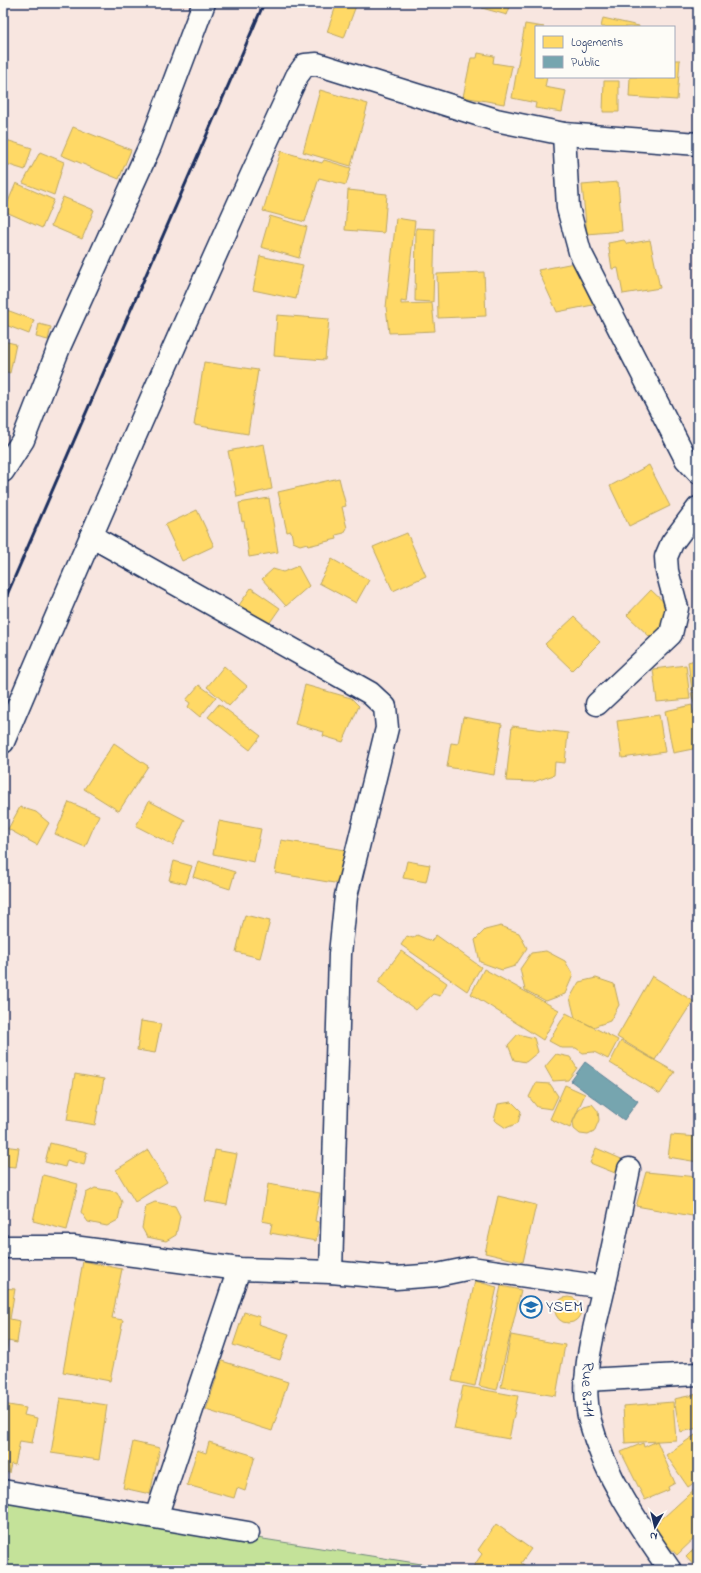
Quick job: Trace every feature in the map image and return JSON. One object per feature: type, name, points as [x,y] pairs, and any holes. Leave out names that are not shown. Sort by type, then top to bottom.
[{"type":"street","points":[[3,471],[23,440],[60,345],[150,146],[204,3]]},
{"type":"street","points":[[3,742],[91,536],[227,227],[297,76],[305,65],[317,64],[483,116],[564,134],[698,144]]},
{"type":"street","points":[[564,134],[568,208],[580,252],[686,459],[698,472]]},
{"type":"street","points":[[597,704],[671,634],[677,608],[667,571],[666,557],[672,543],[698,508]]},
{"type":"street","points":[[91,536],[370,693],[385,707],[387,728],[346,896],[340,954],[331,1272]]},
{"type":"street","name":"Rue 8.711","points":[[629,1169],[604,1287],[590,1344],[586,1380],[590,1420],[602,1455],[627,1508],[670,1570]]},
{"type":"street","points":[[3,1247],[73,1247],[239,1269],[331,1272],[396,1278],[437,1275],[471,1268],[604,1287]]},
{"type":"street","points":[[156,1517],[239,1269]]},
{"type":"street","points":[[586,1380],[698,1374]]},
{"type":"street","points":[[3,1491],[248,1534]]},
{"type":"green space","points":[[3,1498],[428,1565],[434,1570],[3,1570]]},
{"type":"building: Logements","points":[[337,3],[357,3],[344,38],[327,32]]},
{"type":"building: Logements","points":[[483,3],[511,4],[507,15],[482,8]]},
{"type":"building: Logements","points":[[603,18],[639,26],[601,26]]},
{"type":"building: Logements","points":[[525,24],[538,26],[535,26],[535,78],[547,78],[545,87],[566,91],[562,112],[535,108],[536,103],[512,98]]},
{"type":"building: Logements","points":[[478,53],[494,56],[493,63],[512,66],[504,104],[463,97],[471,58],[477,58]]},
{"type":"building: Logements","points":[[675,60],[680,60],[677,100],[629,97],[630,78],[675,78]]},
{"type":"building: Logements","points":[[604,81],[619,81],[619,112],[603,112]]},
{"type":"building: Logements","points":[[320,90],[368,104],[351,166],[303,152]]},
{"type":"building: Logements","points":[[73,127],[131,150],[119,179],[61,155]]},
{"type":"building: Logements","points":[[3,139],[32,148],[25,170],[3,163]]},
{"type":"building: Logements","points":[[281,151],[322,163],[324,160],[351,168],[346,185],[319,178],[305,222],[263,211]]},
{"type":"building: Logements","points":[[40,152],[64,162],[54,195],[23,183]]},
{"type":"building: Logements","points":[[618,182],[622,231],[587,234],[582,185]]},
{"type":"building: Logements","points":[[16,183],[54,200],[42,228],[4,211]]},
{"type":"building: Logements","points":[[348,190],[387,194],[384,233],[345,230]]},
{"type":"building: Logements","points":[[63,197],[94,210],[82,239],[51,226]]},
{"type":"building: Logements","points":[[270,216],[307,227],[299,258],[261,247]]},
{"type":"building: Logements","points":[[396,218],[415,221],[406,302],[401,301],[401,304],[432,303],[435,331],[389,333],[386,307]]},
{"type":"building: Logements","points":[[416,228],[435,229],[433,302],[415,301]]},
{"type":"building: Logements","points":[[624,240],[627,244],[650,240],[660,288],[623,294],[618,268],[612,269],[608,243]]},
{"type":"building: Logements","points":[[260,256],[303,265],[296,299],[253,290]]},
{"type":"building: Logements","points":[[574,263],[593,305],[557,312],[538,270]]},
{"type":"building: Logements","points":[[484,272],[486,316],[438,318],[437,274]]},
{"type":"building: Logements","points":[[4,309],[34,320],[29,334],[3,324]]},
{"type":"building: Logements","points":[[277,315],[329,319],[325,360],[274,356]]},
{"type":"building: Logements","points":[[39,324],[51,327],[48,340],[36,337]]},
{"type":"building: Logements","points":[[3,341],[16,344],[10,373],[3,371]]},
{"type":"building: Logements","points":[[204,362],[258,370],[248,434],[194,425]]},
{"type":"building: Logements","points":[[264,444],[272,489],[237,497],[228,451]]},
{"type":"building: Logements","points":[[649,465],[670,506],[629,526],[610,486]]},
{"type":"building: Logements","points":[[339,478],[346,506],[342,507],[347,528],[344,533],[336,535],[337,539],[308,546],[307,543],[300,545],[293,542],[291,531],[287,532],[278,492]]},
{"type":"building: Logements","points":[[269,498],[278,552],[249,557],[244,521],[242,522],[239,503]]},
{"type":"building: Logements","points":[[197,510],[214,546],[182,561],[165,525]]},
{"type":"building: Logements","points":[[407,533],[426,576],[393,591],[373,547]]},
{"type":"building: Logements","points":[[332,559],[369,580],[356,603],[319,583]]},
{"type":"building: Logements","points":[[298,566],[309,586],[286,606],[262,579],[273,569],[283,572]]},
{"type":"building: Logements","points":[[251,588],[280,608],[264,631],[235,611]]},
{"type":"building: Logements","points":[[651,590],[671,609],[670,620],[652,639],[627,615]]},
{"type":"building: Logements","points":[[574,617],[600,642],[572,670],[545,644]]},
{"type":"building: Logements","points":[[698,659],[698,689],[692,691],[688,662]]},
{"type":"building: Logements","points":[[686,665],[690,699],[657,702],[653,669]]},
{"type":"building: Logements","points":[[224,666],[247,686],[229,706],[207,687]]},
{"type":"building: Logements","points":[[199,685],[216,697],[200,717],[188,707],[190,703],[186,700]]},
{"type":"building: Logements","points":[[305,685],[351,698],[359,706],[343,742],[323,736],[324,732],[295,724]]},
{"type":"building: Logements","points":[[698,691],[698,717],[691,693]]},
{"type":"building: Logements","points":[[219,704],[261,736],[250,750],[208,717]]},
{"type":"building: Logements","points":[[692,705],[698,733],[698,748],[673,753],[665,711]]},
{"type":"building: Logements","points":[[659,715],[665,752],[622,758],[617,721]]},
{"type":"building: Logements","points":[[463,717],[502,724],[494,775],[447,767],[451,743],[458,744]]},
{"type":"building: Logements","points":[[512,726],[568,733],[565,763],[555,762],[554,775],[533,782],[506,781]]},
{"type":"building: Logements","points":[[114,743],[148,766],[119,811],[84,789]]},
{"type":"building: Logements","points":[[149,801],[185,820],[173,845],[136,826]]},
{"type":"building: Logements","points":[[69,802],[99,815],[85,847],[55,834]]},
{"type":"building: Logements","points":[[20,807],[36,812],[49,823],[37,845],[8,829]]},
{"type":"building: Logements","points":[[219,821],[261,829],[254,862],[213,854]]},
{"type":"building: Logements","points":[[281,840],[346,850],[340,884],[275,873]]},
{"type":"building: Logements","points":[[174,861],[192,866],[186,884],[169,880]]},
{"type":"building: Logements","points":[[198,861],[235,872],[230,889],[193,877]]},
{"type":"building: Logements","points":[[407,861],[430,865],[426,882],[403,878]]},
{"type":"building: Logements","points":[[245,915],[270,921],[260,958],[236,952]]},
{"type":"building: Logements","points":[[501,926],[519,933],[527,948],[515,966],[502,970],[480,962],[475,940],[485,930]]},
{"type":"building: Logements","points":[[417,935],[431,941],[436,935],[481,967],[467,991],[401,945],[407,936],[413,938]]},
{"type":"building: Logements","points":[[401,951],[447,983],[440,996],[433,994],[416,1010],[378,982]]},
{"type":"building: Logements","points":[[546,951],[565,961],[573,975],[565,994],[546,1001],[525,990],[520,969],[531,953]]},
{"type":"building: Logements","points":[[484,969],[559,1010],[543,1040],[471,994]]},
{"type":"building: Logements","points":[[652,976],[693,1001],[655,1060],[617,1037]]},
{"type":"building: Logements","points":[[596,978],[614,984],[619,1005],[610,1021],[593,1027],[575,1018],[570,998],[579,982]]},
{"type":"building: Logements","points":[[566,1013],[618,1040],[608,1059],[594,1052],[583,1053],[576,1048],[562,1048],[549,1041]]},
{"type":"building: Logements","points":[[141,1021],[161,1024],[155,1053],[137,1050]]},
{"type":"building: Logements","points":[[518,1034],[534,1038],[538,1052],[526,1062],[514,1060],[508,1045]]},
{"type":"building: Logements","points":[[621,1041],[675,1072],[660,1094],[610,1063]]},
{"type":"building: Logements","points":[[3,1044],[7,1044],[3,1067]]},
{"type":"building: Logements","points":[[556,1054],[570,1057],[577,1068],[568,1080],[553,1081],[545,1067]]},
{"type":"building: Logements","points":[[75,1074],[104,1079],[95,1125],[67,1120]]},
{"type":"building: Logements","points":[[536,1083],[550,1084],[558,1096],[552,1109],[537,1107],[529,1097]]},
{"type":"building: Logements","points":[[565,1085],[585,1094],[570,1128],[550,1119]]},
{"type":"building: Logements","points":[[512,1102],[521,1111],[518,1123],[506,1128],[494,1120],[498,1104]]},
{"type":"building: Logements","points":[[592,1104],[598,1111],[599,1120],[594,1132],[588,1135],[580,1134],[574,1129],[573,1122],[578,1111],[584,1106]]},
{"type":"building: Logements","points":[[671,1135],[698,1137],[698,1162],[668,1157]]},
{"type":"building: Logements","points":[[50,1143],[87,1152],[84,1165],[67,1160],[65,1167],[45,1162]]},
{"type":"building: Logements","points":[[3,1146],[19,1148],[16,1167],[3,1166]]},
{"type":"building: Logements","points":[[596,1148],[626,1161],[620,1175],[590,1163]]},
{"type":"building: Logements","points":[[148,1150],[167,1182],[135,1202],[116,1170]]},
{"type":"building: Logements","points":[[215,1150],[237,1154],[227,1205],[205,1201]]},
{"type":"building: Logements","points":[[646,1172],[698,1177],[698,1217],[636,1206]]},
{"type":"building: Logements","points":[[43,1175],[78,1184],[67,1230],[33,1221]]},
{"type":"building: Logements","points":[[268,1184],[320,1193],[315,1221],[319,1222],[316,1241],[270,1233],[272,1223],[262,1221]]},
{"type":"building: Logements","points":[[95,1188],[117,1192],[122,1202],[118,1220],[107,1226],[88,1222],[81,1212],[86,1193]]},
{"type":"building: Logements","points":[[498,1196],[536,1205],[523,1262],[485,1253]]},
{"type":"building: Logements","points":[[155,1202],[175,1206],[180,1216],[176,1235],[166,1241],[147,1237],[142,1228],[146,1206]]},
{"type":"building: Logements","points":[[83,1261],[122,1269],[112,1318],[123,1320],[110,1381],[63,1372]]},
{"type":"building: Logements","points":[[475,1281],[497,1287],[475,1386],[452,1381]]},
{"type":"building: Logements","points":[[501,1286],[521,1290],[497,1390],[479,1386]]},
{"type":"building: Logements","points":[[3,1288],[15,1289],[10,1319],[20,1321],[17,1343],[8,1341],[4,1372]]},
{"type":"building: Logements","points":[[568,1297],[577,1301],[581,1310],[577,1319],[568,1323],[559,1319],[555,1310],[559,1301]]},
{"type":"building: Logements","points":[[244,1312],[260,1317],[258,1324],[289,1334],[280,1360],[233,1345]]},
{"type":"building: Logements","points":[[511,1335],[565,1345],[556,1396],[501,1387]]},
{"type":"building: Logements","points":[[222,1361],[288,1382],[272,1431],[206,1410]]},
{"type":"building: Logements","points":[[463,1386],[518,1396],[509,1439],[454,1429]]},
{"type":"building: Logements","points":[[698,1394],[698,1428],[680,1432],[674,1399]]},
{"type":"building: Logements","points":[[60,1398],[107,1405],[99,1460],[51,1453]]},
{"type":"building: Logements","points":[[673,1402],[676,1440],[625,1443],[623,1406]]},
{"type":"building: Logements","points":[[3,1404],[26,1408],[24,1415],[37,1418],[32,1443],[20,1441],[15,1465],[11,1464],[9,1473],[3,1472]]},
{"type":"building: Logements","points":[[698,1433],[698,1480],[688,1487],[666,1455]]},
{"type":"building: Logements","points":[[657,1441],[675,1483],[668,1487],[669,1490],[645,1500],[621,1452],[643,1443],[644,1447]]},
{"type":"building: Logements","points":[[133,1442],[160,1448],[150,1494],[123,1488]]},
{"type":"building: Logements","points":[[209,1442],[255,1456],[245,1491],[237,1488],[234,1498],[187,1485],[197,1450],[206,1453]]},
{"type":"building: Logements","points":[[698,1486],[698,1535],[677,1555],[652,1528]]},
{"type":"building: Logements","points":[[496,1524],[531,1549],[521,1563],[532,1570],[471,1570],[482,1554],[478,1550]]},
{"type":"building: Logements","points":[[698,1545],[698,1570],[686,1557]]},
{"type":"building: Public","points":[[585,1062],[638,1101],[624,1120],[571,1081]]},
{"type":"railway","points":[[3,604],[264,3]]},
{"type":"place","name":"YSEM","points":[[531,1307]]}]
